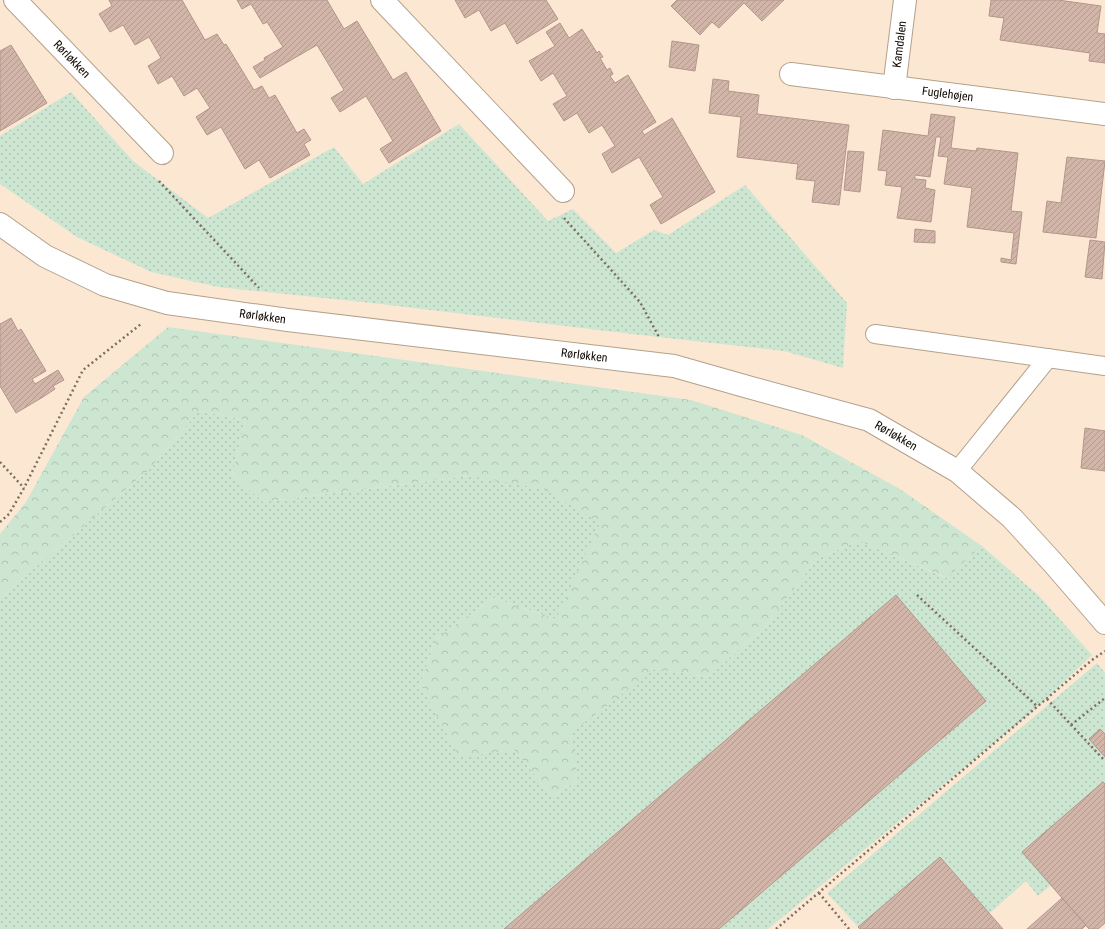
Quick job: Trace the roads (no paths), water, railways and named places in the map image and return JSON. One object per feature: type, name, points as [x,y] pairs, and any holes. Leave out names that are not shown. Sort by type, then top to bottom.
[{"type":"street","name":"Rørløkken","points":[[15,0],[162,153]]},
{"type":"street","points":[[382,0],[563,191]]},
{"type":"street","name":"Kamdalen","points":[[894,88],[905,0]]},
{"type":"street","name":"Fuglehøjen","points":[[791,74],[1105,114]]},
{"type":"street","name":"Rørløkken","points":[[0,224],[45,256],[105,285],[167,303],[288,320],[674,366],[869,420],[957,472],[1012,518],[1105,623]]},
{"type":"lane","points":[[875,334],[1105,366]]},
{"type":"lane","points":[[957,472],[1048,358]]}]
